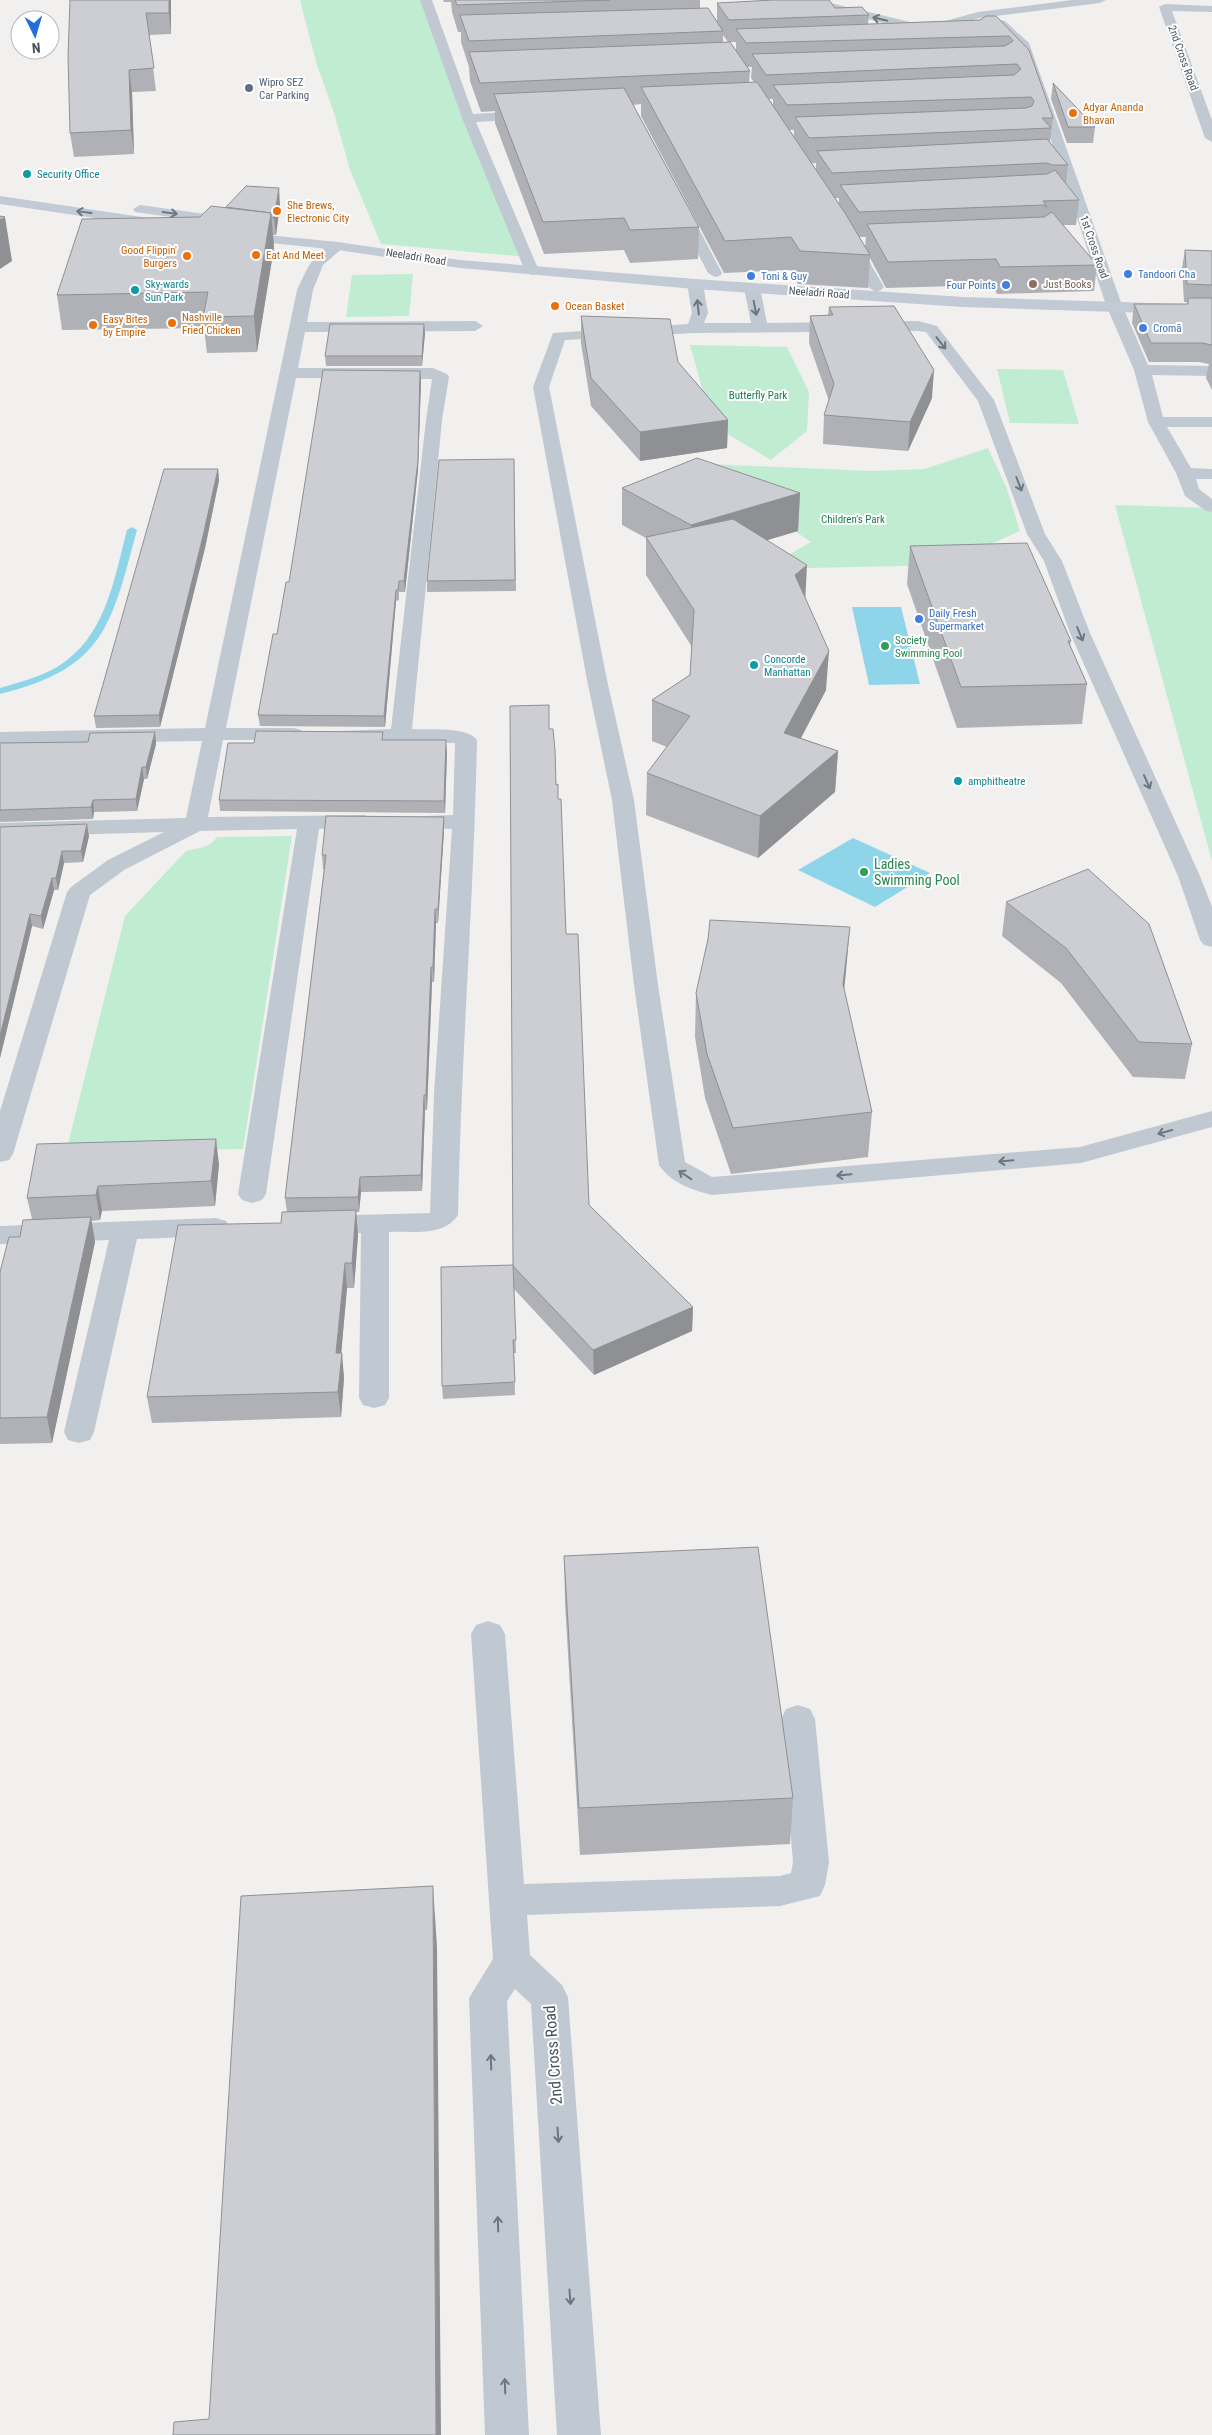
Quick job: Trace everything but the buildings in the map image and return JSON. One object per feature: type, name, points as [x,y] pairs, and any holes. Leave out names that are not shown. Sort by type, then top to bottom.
[{"type":"main road","name":"Neeladri Road","points":[[0,189],[320,236],[338,246]]},
{"type":"main road","name":"Neeladri Road","points":[[0,200],[133,219],[224,235],[338,246],[460,264],[532,271],[963,302],[1114,305],[1212,310]]},
{"type":"main road","points":[[133,219],[148,210]]},
{"type":"street","points":[[804,0],[927,30],[978,15],[1002,18],[1100,0]]},
{"type":"street","points":[[974,3],[1002,18]]},
{"type":"street","points":[[431,5],[457,75],[468,118],[532,271]]},
{"type":"street","name":"2nd Cross Road","points":[[1212,9],[1165,7],[1212,138]]},
{"type":"street","name":"1st Cross Road","points":[[1002,18],[1023,43],[1114,305],[1142,370],[1156,422],[1185,473],[1191,492],[1212,506]]},
{"type":"street","points":[[909,40],[939,38]]},
{"type":"street","points":[[468,118],[544,114]]},
{"type":"street","points":[[675,196],[715,273]]},
{"type":"street","points":[[842,228],[876,287]]},
{"type":"street","points":[[852,244],[872,243]]},
{"type":"street","points":[[196,824],[305,290],[317,263],[338,246]]},
{"type":"street","points":[[694,328],[700,313],[695,284]]},
{"type":"street","points":[[752,288],[760,328]]},
{"type":"street","points":[[297,327],[474,326]]},
{"type":"street","points":[[1212,940],[1189,876],[1080,633],[1053,561],[1036,534],[986,400],[928,328],[918,326],[694,328],[559,336],[541,387],[597,680],[623,800],[646,985],[672,1165],[683,1175],[699,1184],[712,1186],[1081,1155],[1212,1119]]},
{"type":"street","points":[[1142,370],[1212,371]]},
{"type":"street","points":[[289,373],[432,373],[441,377],[434,420],[401,735]]},
{"type":"street","points":[[1156,422],[1212,422]]},
{"type":"street","points":[[1185,473],[1212,474]]},
{"type":"street","points":[[0,738],[313,734]]},
{"type":"street","points":[[299,1225],[433,1222],[444,1215],[448,1094],[464,822],[466,740],[459,737],[332,735]]},
{"type":"street","points":[[0,830],[308,822],[464,822]]},
{"type":"street","points":[[252,1194],[308,822]]},
{"type":"street","points":[[0,1154],[79,892],[116,865],[196,824]]},
{"type":"street","points":[[374,1398],[375,1224]]},
{"type":"street","points":[[0,1235],[241,1226]]},
{"type":"street","points":[[79,1432],[124,1231]]},
{"type":"street","points":[[488,1634],[512,1962],[488,1998],[507,2435]]},
{"type":"street","points":[[506,1900],[780,1891],[807,1885],[811,1862],[798,1718]]},
{"type":"street","name":"2nd Cross Road","points":[[512,1962],[548,1997],[580,2435]]},
{"type":"green space","points":[[300,0],[426,0],[528,257],[381,244],[350,170],[334,113],[316,62]]},
{"type":"green space","points":[[413,274],[409,316],[346,317],[352,275]]},
{"type":"green space","name":"Butterfly Park","points":[[690,345],[787,347],[809,392],[807,431],[771,460],[729,435],[706,402]]},
{"type":"green space","points":[[997,369],[1063,370],[1079,424],[1010,423]]},
{"type":"green space","name":"Children's Park","points":[[988,448],[1007,489],[1020,531],[944,565],[763,569],[811,542],[760,508],[706,464],[872,471],[924,469]]},
{"type":"green space","points":[[1115,505],[1212,508],[1212,861]]},
{"type":"green space","points":[[292,836],[243,1149],[66,1152],[125,916],[186,851],[204,847],[212,843],[217,837]]},
{"type":"water","name":"Society Swimming Pool","points":[[852,607],[901,607],[920,684],[869,685]]},
{"type":"water","name":"Ladies Swimming Pool","points":[[853,838],[930,873],[875,907],[798,870]]},
{"type":"waterway","points":[[0,691],[51,674],[70,663],[86,649],[98,632],[107,613],[115,592],[132,530]]},
{"type":"place","name":"Wipro SEZ Car Parking","points":[[249,88]]},
{"type":"place","name":"Adyar Ananda Bhavan","points":[[1073,113]]},
{"type":"place","name":"Security Office","points":[[27,174]]},
{"type":"place","name":"She Brews, Electronic City","points":[[277,211]]},
{"type":"place","name":"Eat And Meet","points":[[256,255]]},
{"type":"place","name":"Good Flippin' Burgers","points":[[187,256]]},
{"type":"place","name":"Tandoori Cha","points":[[1128,274]]},
{"type":"place","name":"Toni & Guy","points":[[751,276]]},
{"type":"place","name":"Just Books","points":[[1033,284]]},
{"type":"place","name":"Four Points","points":[[1006,285]]},
{"type":"place","name":"Sky-wards Sun Park","points":[[135,290]]},
{"type":"place","name":"Ocean Basket","points":[[555,306]]},
{"type":"place","name":"Nashville Fried Chicken","points":[[172,323]]},
{"type":"place","name":"Easy Bites by Empire","points":[[93,325]]},
{"type":"place","name":"Cromā","points":[[1143,328]]},
{"type":"place","name":"Daily Fresh Supermarket","points":[[919,619]]},
{"type":"place","name":"Society Swimming Pool","points":[[885,646]]},
{"type":"place","name":"Concorde Manhattan","points":[[754,665]]},
{"type":"place","name":"amphitheatre","points":[[958,781]]},
{"type":"place","name":"Ladies Swimming Pool","points":[[864,872]]}]
